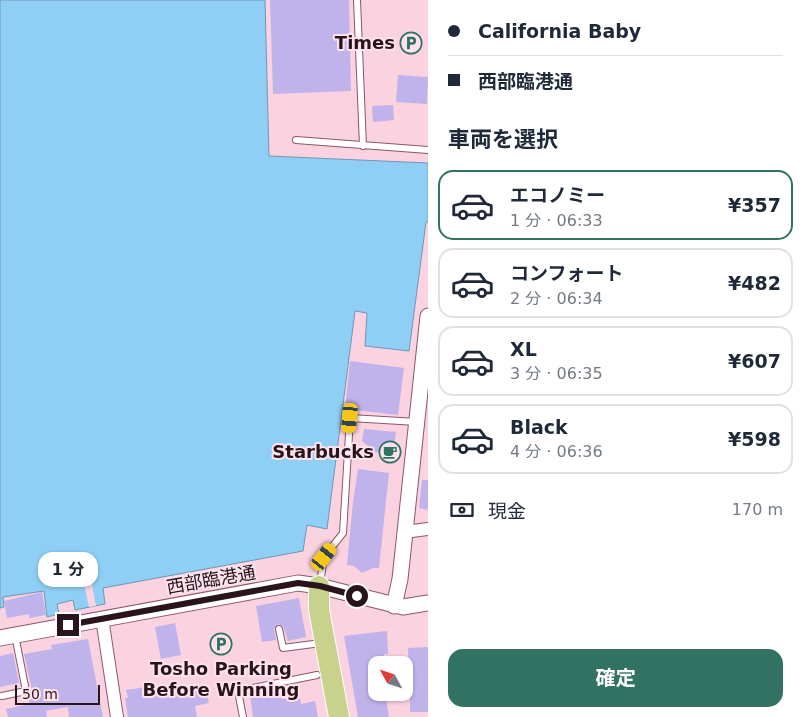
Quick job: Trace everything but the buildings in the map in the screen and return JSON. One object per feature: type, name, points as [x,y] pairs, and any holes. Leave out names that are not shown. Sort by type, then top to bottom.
[{"type":"highway","points":[[320,586],[319,610],[339,717]]},
{"type":"street","points":[[394,606],[400,579],[426,352],[428,316]]},
{"type":"street","points":[[404,532],[428,529]]},
{"type":"street","name":"西部臨港通","points":[[8,636],[298,583],[320,586],[394,606],[403,607],[428,604]]},
{"type":"street","points":[[102,618],[117,717]]},
{"type":"lane","points":[[357,0],[363,146]]},
{"type":"lane","points":[[296,140],[428,150]]},
{"type":"lane","points":[[320,586],[324,557],[343,533],[350,418],[418,422]]},
{"type":"lane","points":[[280,629],[283,648],[325,642]]},
{"type":"lane","points":[[2,696],[26,691],[8,636]]},
{"type":"lane","points":[[243,717],[238,690],[317,675]]},
{"type":"water","points":[[0,0],[265,0],[269,156],[428,163],[428,222],[426,222],[409,351],[365,346],[367,313],[355,311],[327,529],[307,525],[303,551],[103,588],[105,604],[75,610],[73,600],[57,604],[59,614],[47,617],[44,591],[3,597],[4,607],[0,608]]},
{"type":"pier","points":[[88,564],[96,606],[89,607],[80,565]]},
{"type":"place","name":"Times","points":[[411,43]]},
{"type":"place","name":"Starbucks","points":[[390,452]]},
{"type":"place","name":"Tosho Parking Before Winning","points":[[221,644]]},
{"type":"route","points":[[68,625],[298,583],[320,586],[357,596]]}]
